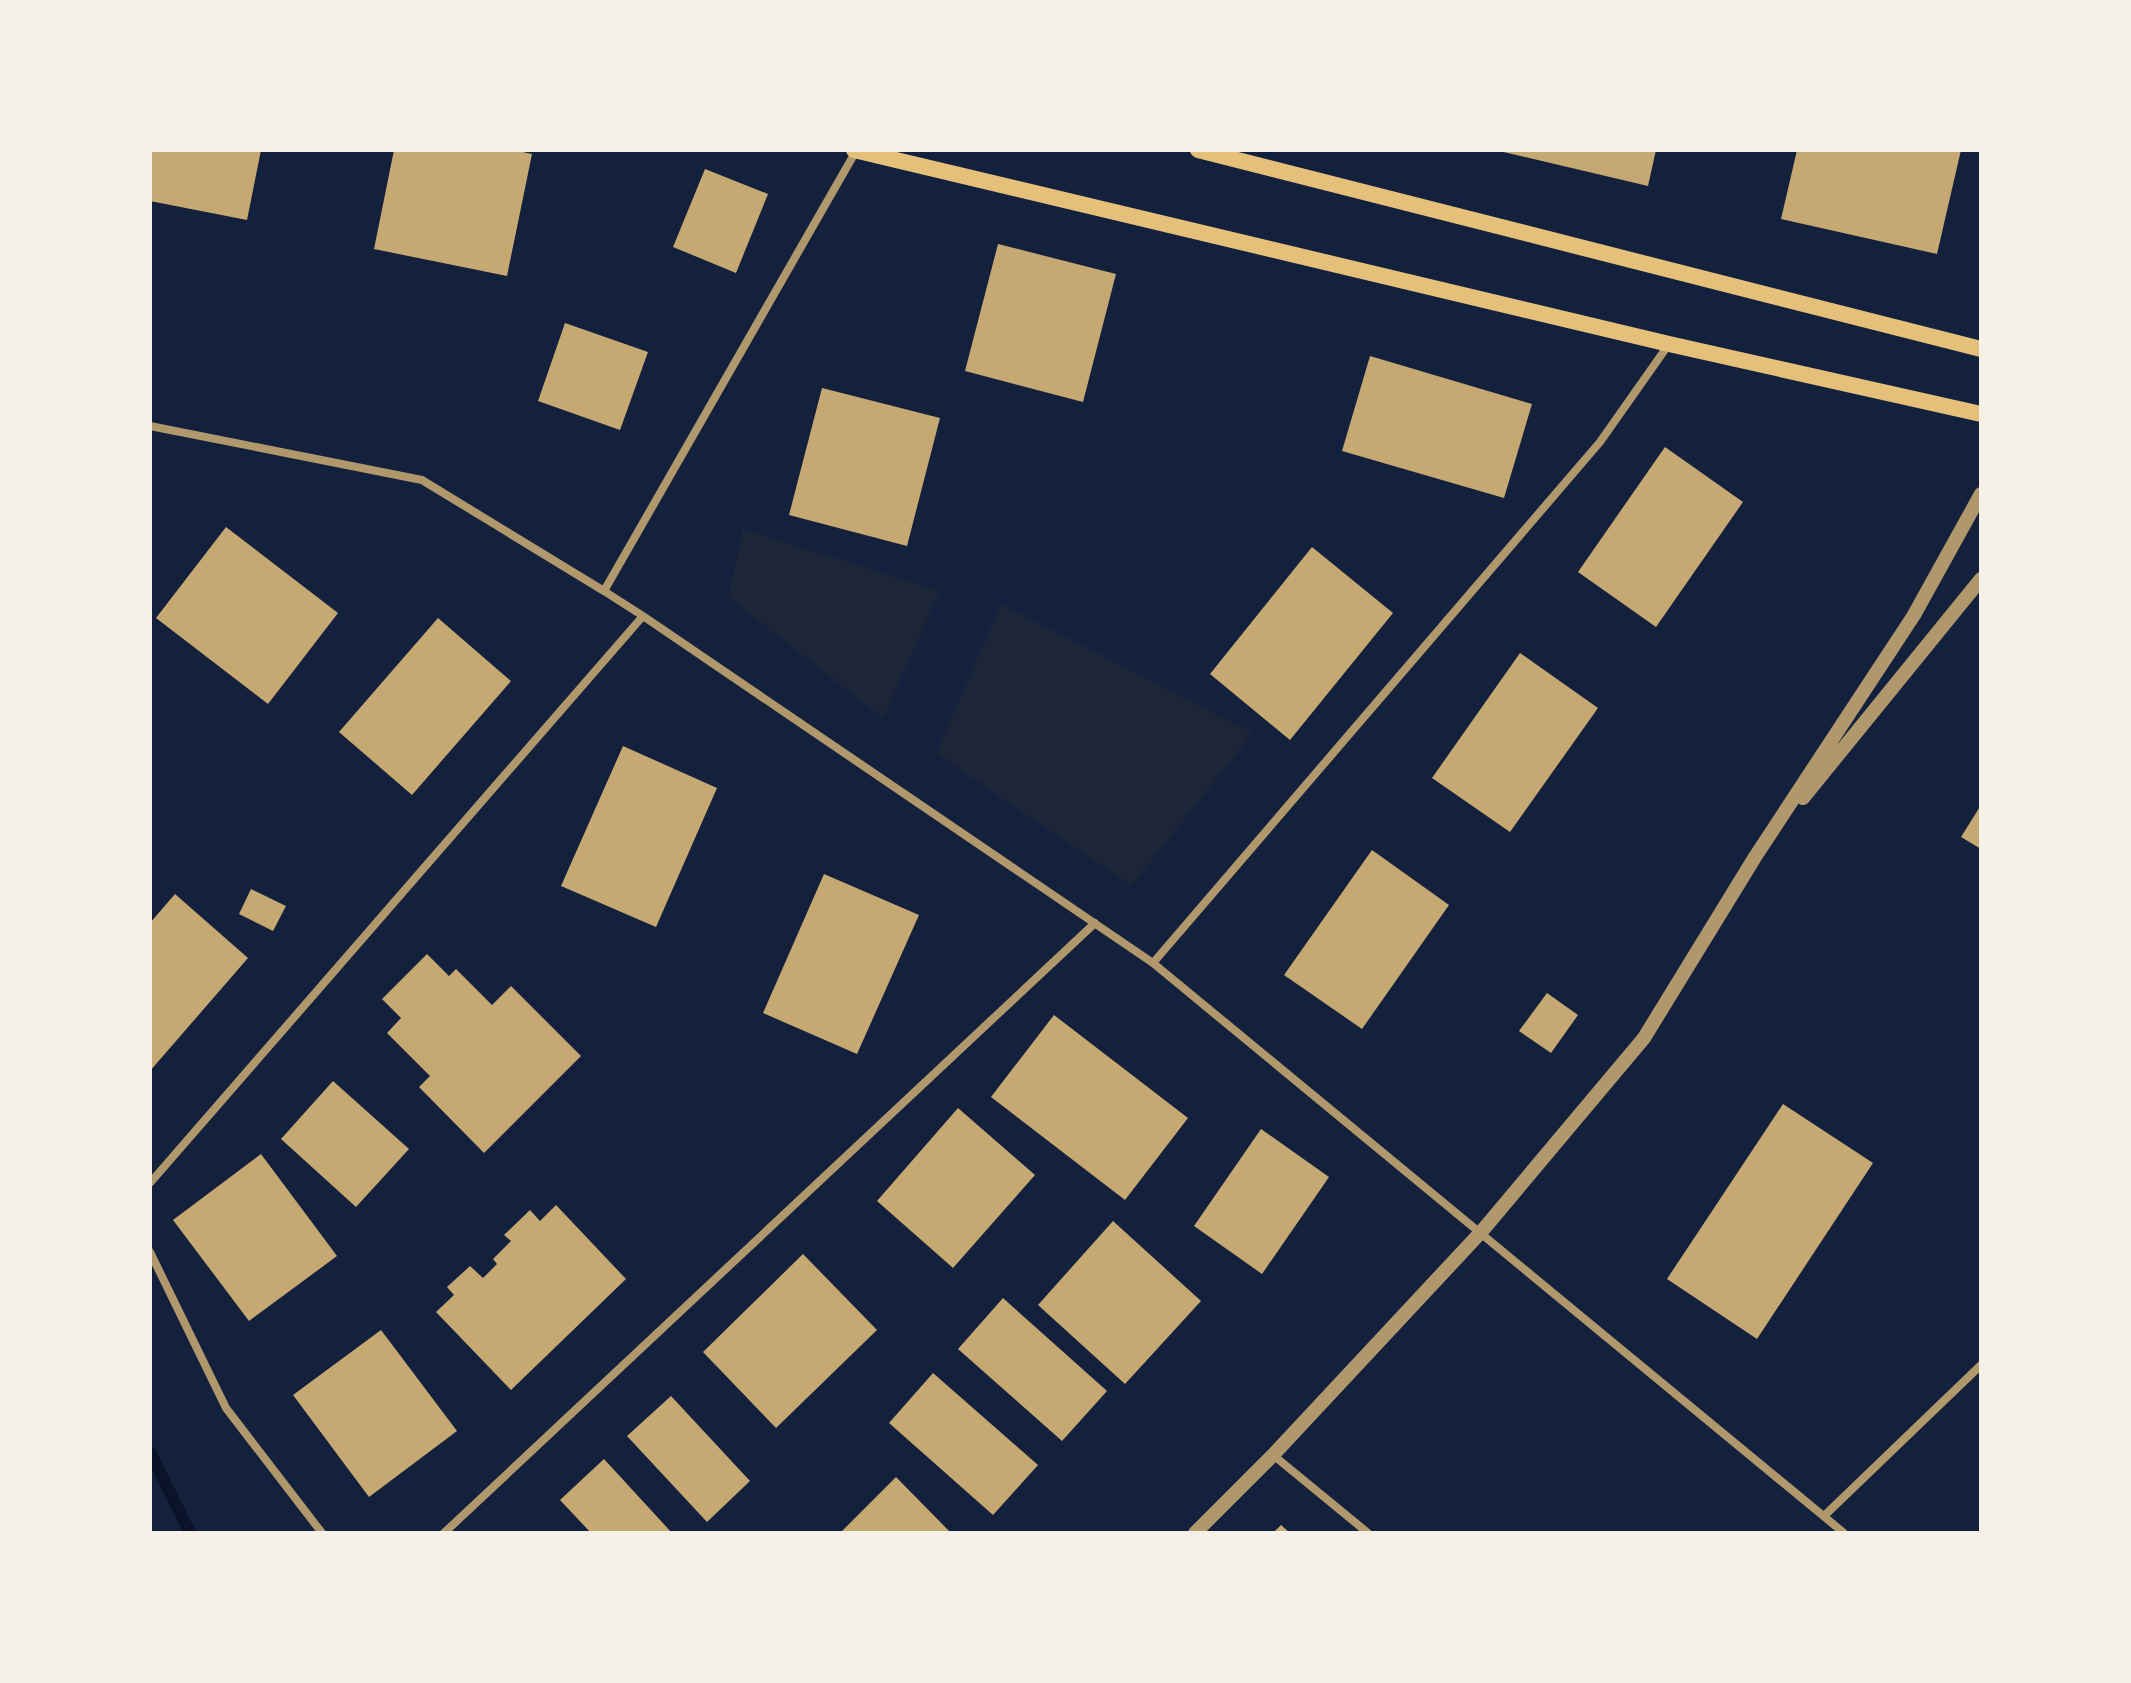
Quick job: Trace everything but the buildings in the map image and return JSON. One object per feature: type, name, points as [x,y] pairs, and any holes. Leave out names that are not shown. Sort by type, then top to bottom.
[{"type":"main road","points":[[855,150],[1669,344],[1981,414]]},
{"type":"main road","points":[[1198,150],[1981,349]]},
{"type":"street","points":[[604,591],[855,150]]},
{"type":"street","points":[[1153,963],[1600,442],[1669,344]]},
{"type":"street","points":[[150,426],[422,480],[643,616],[1153,963],[1482,1231],[1844,1533]]},
{"type":"street","points":[[1195,1533],[1273,1455],[1482,1231],[1644,1038],[1755,857],[1914,615],[1981,494]]},
{"type":"street","points":[[1755,857],[1981,579]]},
{"type":"street","points":[[150,1183],[643,616]]},
{"type":"street","points":[[444,1533],[1095,923]]},
{"type":"street","points":[[150,1252],[226,1408],[322,1533]]},
{"type":"street","points":[[1824,1516],[1981,1365]]},
{"type":"street","points":[[1273,1455],[1368,1533]]},
{"type":"shaded area","points":[[743,529],[940,591],[883,718],[728,597]]},
{"type":"shaded area","points":[[1001,604],[1253,733],[1131,886],[936,753]]},
{"type":"waterway","points":[[150,1452],[190,1533]]}]
